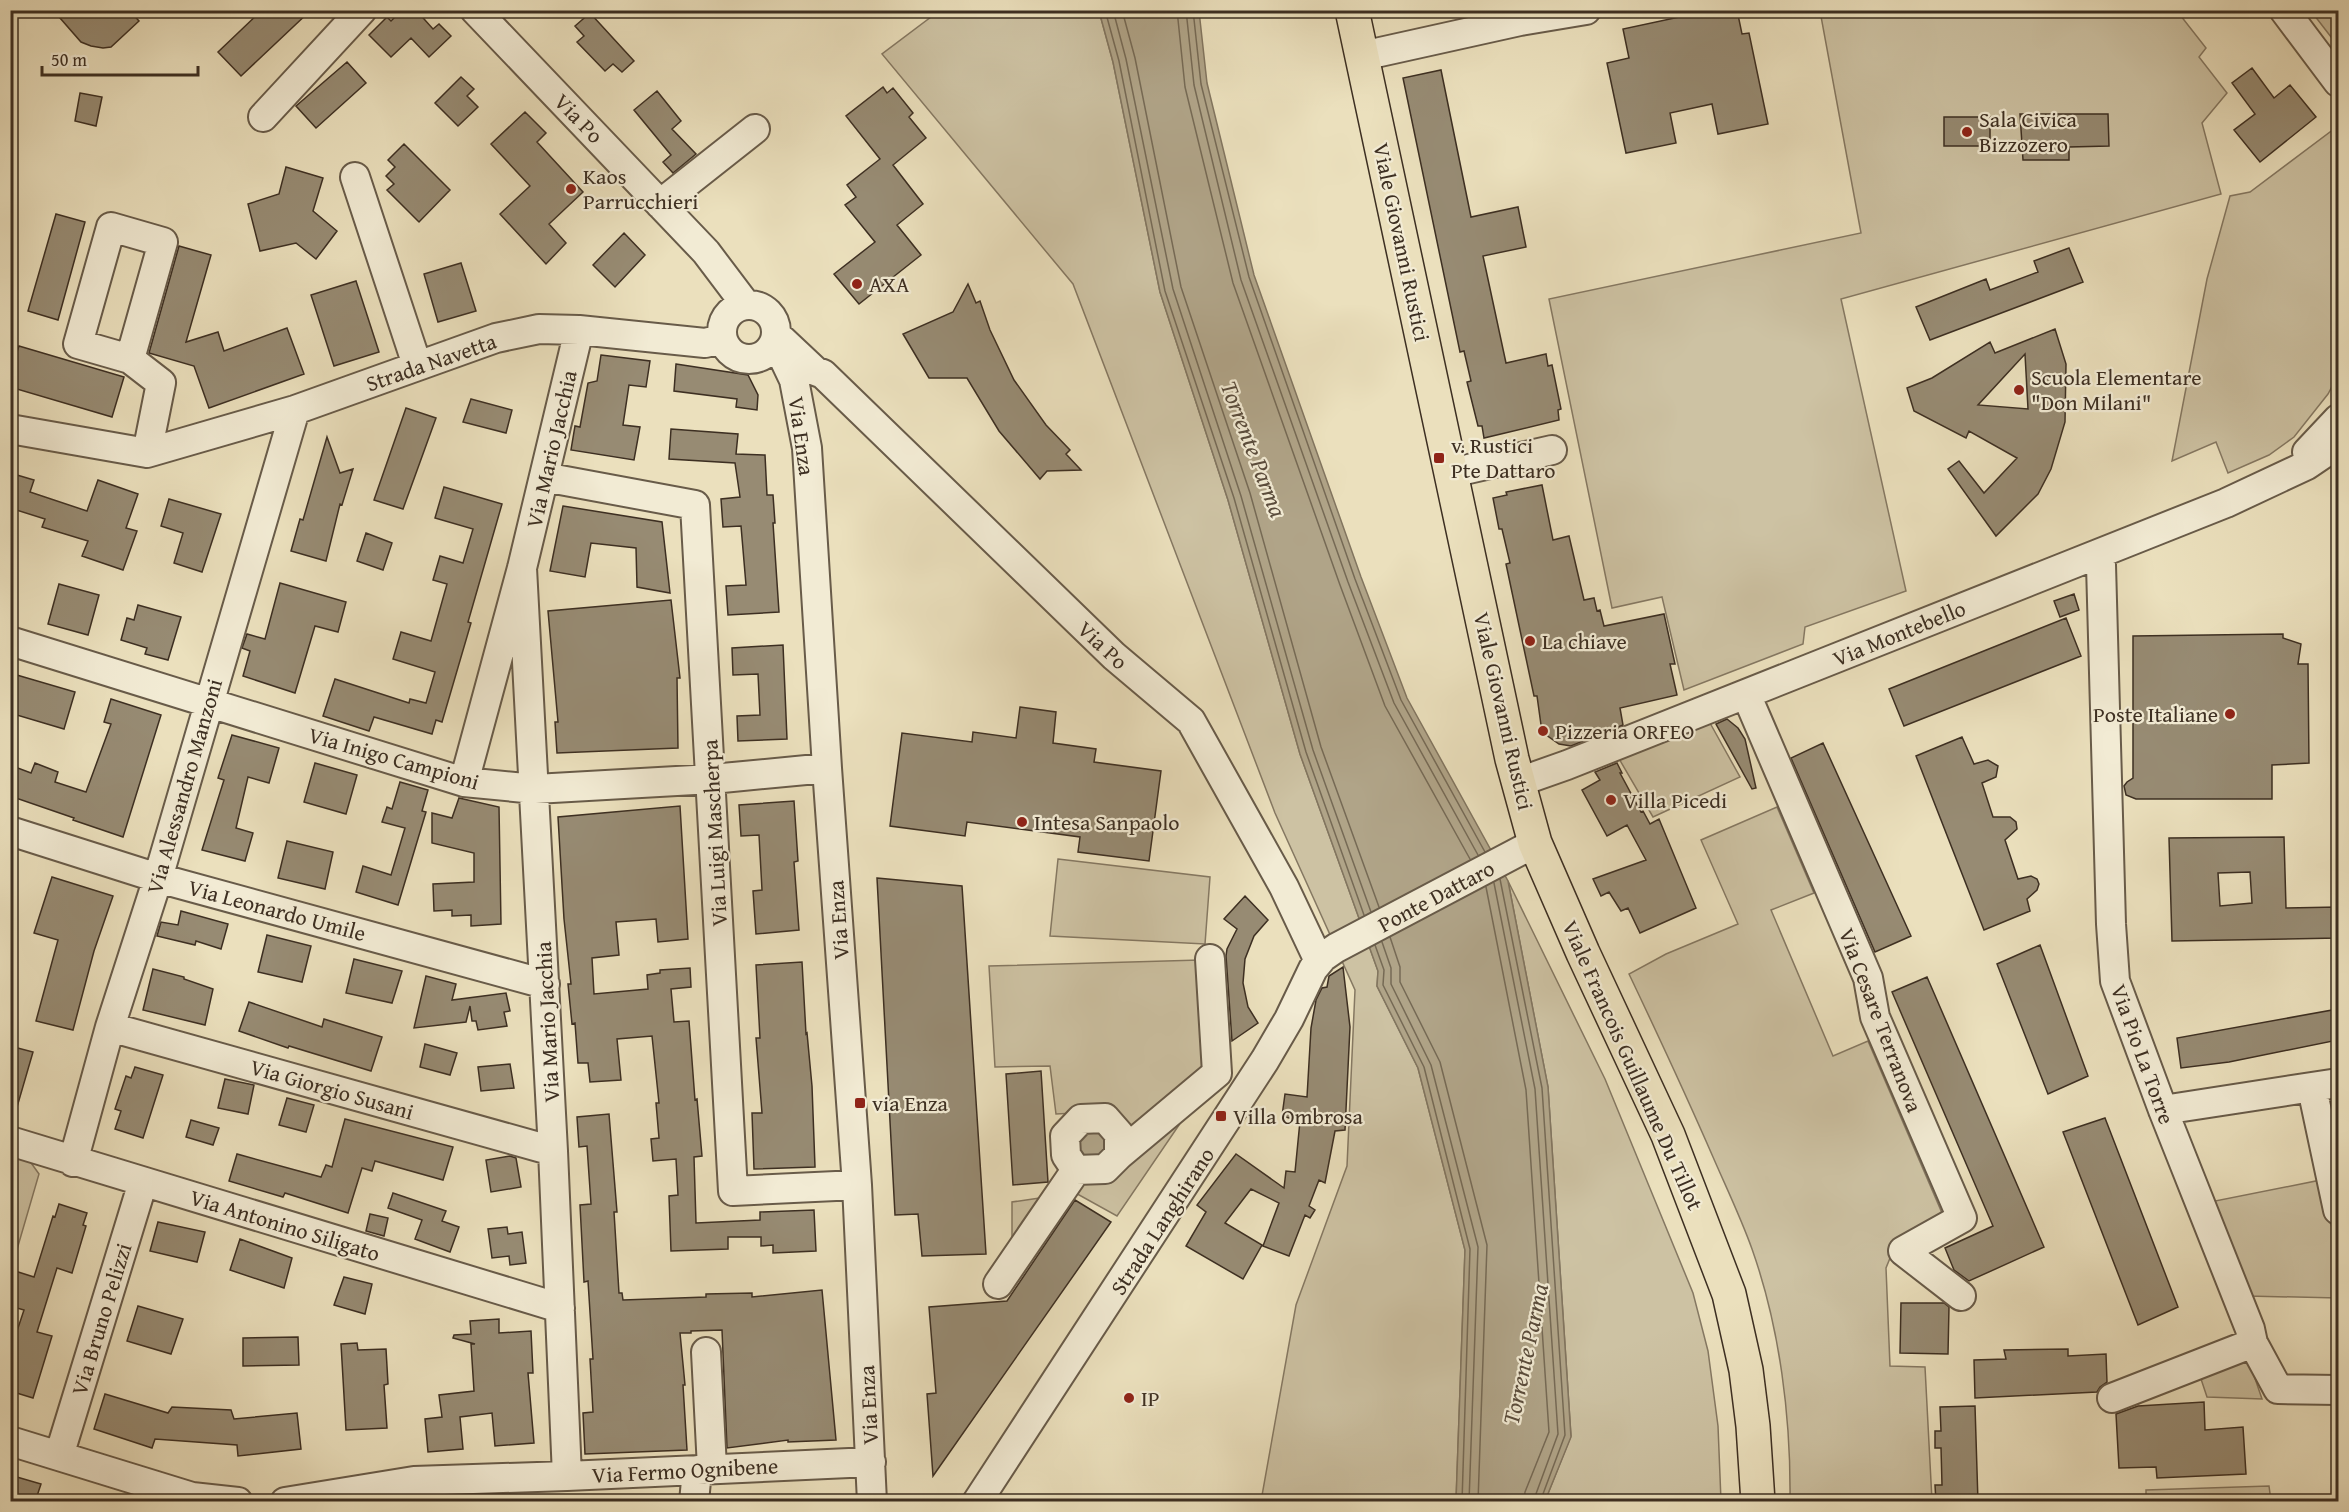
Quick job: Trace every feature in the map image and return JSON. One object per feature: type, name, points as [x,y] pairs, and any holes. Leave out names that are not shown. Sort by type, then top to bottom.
[{"type":"main road","name":"Viale Giovanni Rustici","points":[[1352,10],[1451,473],[1519,782],[1535,843]]},
{"type":"main road","name":"Viale Francois Guillaume Du Tillot","points":[[1535,843],[1583,953],[1668,1135],[1729,1294],[1746,1370],[1758,1502]]},
{"type":"street","points":[[263,117],[362,10]]},
{"type":"street","name":"Via Po","points":[[476,10],[706,252],[732,319],[732,355],[750,360],[770,344]]},
{"type":"street","points":[[1362,56],[1520,21],[1586,10]]},
{"type":"street","points":[[2284,10],[2338,82]]},
{"type":"street","points":[[660,204],[755,129]]},
{"type":"street","points":[[355,177],[417,365]]},
{"type":"street","name":"Via Po","points":[[732,319],[754,305],[768,313],[773,319],[770,344],[796,389]]},
{"type":"street","name":"Strada Navetta","points":[[10,429],[147,453],[295,410],[496,338],[539,329],[579,330],[705,343],[732,319]]},
{"type":"street","name":"Via Mario Jacchia","points":[[464,782],[522,568],[579,330]]},
{"type":"street","name":"Via Po","points":[[770,344],[824,374],[1114,656],[1191,721],[1288,895],[1328,954]]},
{"type":"street","points":[[130,360],[161,383],[147,453]]},
{"type":"street","points":[[796,389],[824,374]]},
{"type":"street","name":"Via Enza","points":[[796,389],[807,448],[857,1185],[872,1502]]},
{"type":"street","name":"Via Alessandro Manzoni","points":[[73,1162],[110,1027],[158,878],[295,410]]},
{"type":"street","name":"Via Montebello","points":[[2276,479],[2323,437],[2338,419]]},
{"type":"street","name":"Via Montebello","points":[[1519,782],[2226,503],[2313,462],[2338,444]]},
{"type":"street","points":[[1451,473],[1552,450]]},
{"type":"street","points":[[2276,479],[2311,475],[2338,466]]},
{"type":"street","name":"Via Luigi Mascherpa","points":[[544,477],[695,505],[712,779],[733,1191],[857,1185]]},
{"type":"street","name":"Via Pio La Torre","points":[[2098,554],[2101,565],[2110,924],[2115,981],[2163,1110],[2240,1302],[2253,1343],[2278,1389],[2338,1390]]},
{"type":"street","name":"Via Mario Jacchia","points":[[522,568],[545,984],[567,1476]]},
{"type":"street","name":"Via Inigo Campioni","points":[[10,641],[464,782],[535,789],[712,779],[827,768]]},
{"type":"street","name":"Via Cesare Terranova","points":[[1746,694],[1868,978],[1875,1017],[1962,1218],[1903,1251],[1961,1296]]},
{"type":"street","name":"Via Leonardo Umile","points":[[10,831],[158,878],[545,984]]},
{"type":"street","name":"Ponte Dattaro","points":[[1328,954],[1535,843]]},
{"type":"street","name":"Strada Langhirano","points":[[976,1498],[1071,1360],[1265,1060],[1328,954]]},
{"type":"street","points":[[1076,1170],[1105,1169],[1216,1073],[1210,959]]},
{"type":"street","name":"Via Giorgio Susani","points":[[110,1027],[553,1151]]},
{"type":"street","points":[[2163,1110],[2325,1086],[2338,1210]]},
{"type":"street","points":[[1076,1170],[1066,1155],[1065,1136],[1081,1119],[1105,1118],[1119,1134],[1119,1155]]},
{"type":"street","name":"Via Antonino Siligato","points":[[10,1141],[560,1308]]},
{"type":"street","points":[[998,1284],[1076,1170]]},
{"type":"street","name":"Via Bruno Pelizzi","points":[[59,1456],[143,1182]]},
{"type":"street","points":[[2112,1398],[2253,1343]]},
{"type":"street","points":[[694,1502],[704,1469],[706,1352]]},
{"type":"street","points":[[10,1441],[192,1497],[238,1502]]},
{"type":"street","name":"Via Enza","points":[[871,1462],[888,1502]]},
{"type":"street","name":"Via Fermo Ognibene","points":[[285,1502],[346,1496],[414,1481],[524,1489],[567,1476],[871,1462]]},
{"type":"shaded area","points":[[939,11],[1099,11],[1113,62],[1160,292],[1228,500],[1300,754],[1378,971],[1377,986],[1418,1068],[1465,1250],[1456,1501],[1261,1501],[1296,1305],[1347,1166],[1355,990],[1275,813],[1073,284],[882,54]]},
{"type":"shaded area","points":[[1820,11],[2177,11],[2206,48],[2199,57],[2227,93],[2202,123],[2221,194],[1841,299],[1906,591],[1805,627],[1803,644],[1684,690],[1662,597],[1612,608],[1549,299],[1861,233]]},
{"type":"shaded area","points":[[2311,11],[2338,11],[2338,46]]},
{"type":"shaded area","points":[[2338,126],[2338,375],[2328,394],[2294,437],[2269,455],[2228,473],[2216,442],[2172,461],[2207,279],[2230,196],[2250,192]]},
{"type":"shaded area","points":[[1710,723],[1740,777],[1653,817],[1618,757]]},
{"type":"shaded area","points":[[1777,807],[1814,893],[1771,910],[1833,1056],[1868,1041],[1942,1213],[1897,1241],[1886,1268],[1890,1366],[1925,1367],[1932,1501],[1790,1501],[1786,1406],[1782,1374],[1762,1279],[1748,1237],[1629,974],[1666,954],[1738,924],[1701,840]]},
{"type":"shaded area","points":[[1058,859],[1210,877],[1205,944],[1050,936]]},
{"type":"shaded area","points":[[1508,881],[1605,1079],[1693,1293],[1708,1351],[1718,1426],[1721,1501],[1545,1501],[1571,1436],[1548,1087]]},
{"type":"shaded area","points":[[1200,960],[1209,1081],[1117,1216],[1072,1191],[1012,1258],[1012,1202],[1053,1196],[1114,1111],[1056,1114],[1050,1066],[995,1067],[989,966]]},
{"type":"shaded area","points":[[11,1154],[29,1160],[39,1174],[11,1270]]},
{"type":"shaded area","points":[[2321,1180],[2338,1254],[2338,1298],[2247,1296],[2210,1202]]},
{"type":"shaded area","points":[[2246,1352],[2262,1399],[2207,1397],[2198,1370]]},
{"type":"shaded area","points":[[2269,1486],[2271,1501],[2146,1501],[2146,1490]]},
{"type":"water","name":"Torrente Parma","points":[[1099,11],[1199,11],[1207,83],[1254,275],[1361,577],[1407,698],[1508,881],[1548,1087],[1571,1437],[1545,1501],[1456,1501],[1465,1250],[1418,1068],[1377,986],[1378,971],[1300,754],[1228,500],[1160,292],[1113,62]]},
{"type":"water","points":[[1096,1127],[1109,1144],[1102,1157],[1088,1158],[1081,1154],[1078,1138]]},
{"type":"building","points":[[53,10],[129,10],[139,21],[111,47],[103,48],[81,42]]},
{"type":"building","points":[[262,10],[311,10],[241,76],[218,52]]},
{"type":"building","points":[[402,10],[416,10],[433,29],[439,24],[451,36],[429,57],[411,38],[391,57],[369,35],[387,17],[391,21]]},
{"type":"building","points":[[1712,10],[1737,10],[1742,34],[1749,33],[1768,124],[1718,134],[1712,104],[1670,113],[1676,143],[1626,153],[1607,63],[1629,58],[1623,29]]},
{"type":"building","points":[[590,13],[634,61],[622,72],[613,64],[605,71],[577,42],[584,36],[575,26]]},
{"type":"building","points":[[347,62],[366,83],[316,128],[296,106]]},
{"type":"building","points":[[2252,68],[2274,98],[2290,85],[2316,117],[2260,162],[2234,130],[2255,114],[2232,83]]},
{"type":"building","points":[[1441,70],[1471,217],[1518,207],[1526,247],[1483,256],[1506,363],[1546,354],[1548,366],[1552,365],[1561,409],[1558,410],[1559,420],[1484,438],[1482,426],[1478,426],[1467,382],[1471,381],[1464,351],[1460,352],[1403,78]]},
{"type":"building","points":[[461,77],[474,89],[467,96],[478,107],[458,126],[435,103]]},
{"type":"building","points":[[883,87],[887,93],[893,88],[913,113],[909,117],[926,138],[893,165],[923,204],[897,225],[921,255],[859,304],[834,274],[875,242],[845,205],[856,197],[847,185],[880,159],[846,116]]},
{"type":"building","points":[[657,91],[681,121],[672,129],[696,154],[673,173],[663,162],[671,155],[634,110]]},
{"type":"building","points":[[80,93],[102,97],[96,126],[75,121]]},
{"type":"building","points":[[525,112],[546,133],[537,142],[583,192],[549,224],[566,243],[546,264],[500,214],[530,186],[491,144]]},
{"type":"building","points":[[2020,114],[2108,114],[2109,146],[2069,147],[2069,160],[2023,160]]},
{"type":"building","name":"Sala Civica Bizzozero","points":[[1944,117],[1990,117],[1990,146],[1944,146]]},
{"type":"building","points":[[404,144],[450,190],[419,222],[387,190],[394,184],[386,176],[395,167],[388,160]]},
{"type":"building","points":[[286,167],[323,178],[313,211],[337,231],[316,259],[296,243],[260,251],[248,204],[279,194]]},
{"type":"building","points":[[56,214],[85,222],[58,320],[28,311]]},
{"type":"building","points":[[624,233],[645,255],[615,287],[593,265]]},
{"type":"building","points":[[179,246],[211,255],[186,342],[218,332],[224,351],[287,328],[304,374],[209,408],[194,366],[149,353]]},
{"type":"building","points":[[2069,248],[2083,282],[1930,340],[1916,307],[1986,279],[1990,290],[2038,272],[2034,261]]},
{"type":"building","points":[[461,263],[476,311],[438,322],[424,274]]},
{"type":"building","points":[[356,281],[379,352],[334,366],[311,295]]},
{"type":"building","points":[[968,284],[976,303],[980,301],[990,330],[1014,380],[1046,425],[1070,450],[1066,454],[1081,470],[1047,471],[1040,479],[999,431],[967,378],[929,378],[903,334],[953,312]]},
{"type":"building","points":[[2055,329],[2066,364],[2065,422],[2051,469],[2038,494],[1996,536],[1948,469],[1959,461],[1984,493],[2017,458],[1969,431],[1966,438],[1914,411],[1907,388],[1932,378],[1990,342],[1995,353]],"holes":[[[2025,354],[2028,409],[1978,405]]]},
{"type":"building","points":[[19,346],[124,377],[112,417],[10,387],[10,373]]},
{"type":"building","points":[[601,355],[650,361],[646,387],[629,385],[623,425],[640,427],[634,460],[571,450],[575,426],[580,427],[588,383],[597,381]]},
{"type":"building","points":[[676,364],[748,375],[758,395],[757,410],[736,407],[737,399],[674,391]]},
{"type":"building","points":[[471,399],[512,410],[506,433],[463,422]]},
{"type":"building","points":[[406,408],[436,418],[403,509],[374,500]]},
{"type":"building","points":[[671,429],[738,434],[736,454],[765,455],[767,495],[773,495],[779,612],[728,615],[726,586],[746,585],[741,526],[723,527],[721,499],[740,497],[735,463],[669,459]]},
{"type":"building","points":[[327,437],[340,473],[353,469],[342,505],[340,504],[326,561],[291,551],[300,519],[303,520]]},
{"type":"building","points":[[17,475],[34,480],[30,492],[87,511],[98,480],[138,494],[126,528],[137,531],[123,570],[82,556],[88,541],[42,527],[45,519],[10,508],[10,496]]},
{"type":"building","points":[[1542,485],[1553,540],[1569,536],[1584,600],[1594,598],[1604,626],[1664,614],[1675,664],[1670,664],[1677,695],[1620,708],[1623,725],[1571,746],[1559,744],[1542,732],[1537,696],[1534,696],[1506,564],[1510,563],[1502,529],[1499,529],[1493,498],[1507,495],[1506,492]]},
{"type":"building","points":[[444,487],[502,504],[442,722],[436,720],[432,734],[374,717],[369,731],[323,716],[335,679],[409,703],[410,699],[426,703],[435,672],[393,659],[401,632],[431,641],[447,584],[433,580],[440,556],[463,563],[473,529],[435,518]]},
{"type":"building","points":[[169,499],[221,514],[202,572],[174,563],[183,533],[161,526]]},
{"type":"building","points":[[563,506],[662,522],[670,593],[637,587],[636,548],[591,543],[585,577],[550,571]]},
{"type":"building","points":[[366,533],[392,543],[383,570],[357,561]]},
{"type":"building","points":[[280,583],[346,602],[338,632],[315,626],[295,693],[243,676],[250,651],[242,648],[247,634],[265,639]]},
{"type":"building","points":[[59,584],[99,595],[88,635],[48,624]]},
{"type":"building","points":[[2074,594],[2079,610],[2060,617],[2054,601]]},
{"type":"building","points":[[671,600],[680,678],[677,678],[678,748],[557,753],[555,722],[558,722],[548,611]]},
{"type":"building","points":[[138,605],[181,617],[168,660],[145,654],[147,648],[121,640],[127,618],[134,620]]},
{"type":"building","points":[[2066,618],[2081,656],[1904,726],[1889,689]]},
{"type":"building","name":"Poste Italiane","points":[[2283,634],[2283,638],[2301,644],[2298,664],[2308,664],[2309,763],[2272,765],[2272,799],[2136,799],[2126,795],[2124,786],[2133,778],[2133,636]]},
{"type":"building","points":[[783,645],[787,739],[738,741],[737,716],[760,715],[758,674],[733,675],[732,648]]},
{"type":"building","points":[[10,673],[75,692],[64,729],[10,713]]},
{"type":"building","points":[[111,699],[161,715],[123,837],[10,796],[10,765],[31,773],[35,763],[58,772],[55,782],[86,792],[111,724],[104,722]]},
{"type":"building","points":[[1020,707],[1056,712],[1053,743],[1096,749],[1094,762],[1161,771],[1149,861],[1078,852],[1080,837],[967,822],[965,836],[890,826],[902,733],[972,742],[973,732],[1016,738]]},
{"type":"building","points":[[1727,719],[1738,728],[1745,739],[1756,788],[1752,789],[1716,724]]},
{"type":"building","points":[[232,735],[279,748],[269,783],[248,777],[236,828],[253,833],[245,861],[202,850],[224,780],[218,778]]},
{"type":"building","points":[[1962,737],[1974,764],[1988,760],[1998,766],[1996,777],[1982,783],[1993,817],[2010,817],[2016,822],[2017,829],[2005,840],[2018,879],[2031,876],[2037,879],[2039,884],[2037,890],[2027,899],[2030,911],[1984,930],[1916,756]]},
{"type":"building","points":[[1823,743],[1911,936],[1875,952],[1791,758]]},
{"type":"building","points":[[315,763],[357,775],[346,814],[304,802]]},
{"type":"building","points":[[1617,763],[1641,812],[1643,811],[1650,824],[1659,819],[1696,908],[1640,933],[1628,908],[1621,911],[1609,892],[1601,896],[1593,879],[1646,860],[1627,825],[1607,836],[1582,790],[1600,780],[1595,772]]},
{"type":"building","points":[[400,782],[428,790],[422,811],[426,812],[398,905],[356,892],[363,866],[391,875],[405,828],[382,822],[387,807],[392,809]]},
{"type":"building","points":[[459,798],[499,807],[501,924],[471,926],[471,915],[452,916],[452,910],[434,911],[433,884],[474,882],[474,853],[432,843],[432,813],[452,818]]},
{"type":"building","points":[[794,801],[798,861],[794,862],[799,930],[756,934],[753,891],[762,890],[759,835],[741,836],[739,805]]},
{"type":"building","points":[[680,806],[688,939],[658,942],[656,919],[616,922],[619,955],[592,958],[594,994],[648,989],[647,975],[660,973],[660,970],[690,968],[691,987],[671,989],[674,1022],[689,1021],[702,1156],[694,1157],[696,1223],[760,1220],[760,1212],[814,1210],[816,1251],[773,1253],[773,1245],[761,1246],[761,1237],[728,1237],[728,1249],[671,1251],[669,1196],[678,1195],[676,1159],[653,1161],[651,1139],[659,1138],[656,1103],[659,1103],[652,1036],[617,1039],[621,1080],[590,1082],[588,1063],[578,1063],[575,1023],[572,1024],[568,984],[571,984],[564,919],[558,817]]},
{"type":"building","points":[[2284,837],[2286,908],[2338,907],[2338,938],[2172,941],[2169,838]],"holes":[[[2250,872],[2252,903],[2220,906],[2218,873]]]},
{"type":"building","points":[[287,841],[333,852],[325,889],[278,878]]},
{"type":"building","points":[[52,877],[113,896],[94,951],[73,1030],[36,1021],[58,940],[34,933]]},
{"type":"building","points":[[877,878],[962,886],[986,1254],[922,1256],[918,1214],[895,1215]]},
{"type":"building","points":[[1245,896],[1268,920],[1254,936],[1245,959],[1243,983],[1248,1007],[1258,1023],[1232,1041],[1226,956],[1237,929],[1224,919]]},
{"type":"building","points":[[181,911],[228,924],[221,949],[196,941],[195,945],[157,936],[161,922],[178,925]]},
{"type":"building","points":[[267,935],[311,946],[302,982],[258,972]]},
{"type":"building","points":[[2040,945],[2088,1076],[2048,1094],[1997,964]]},
{"type":"building","points":[[354,959],[402,971],[392,1003],[346,993]]},
{"type":"building","points":[[802,962],[806,1034],[812,1086],[815,1167],[754,1169],[752,1113],[762,1113],[756,1038],[760,1038],[756,965]]},
{"type":"building","points":[[1343,967],[1350,1027],[1345,1130],[1335,1131],[1325,1183],[1319,1180],[1309,1206],[1315,1210],[1310,1218],[1305,1215],[1289,1256],[1263,1246],[1279,1203],[1251,1189],[1225,1223],[1262,1245],[1243,1279],[1186,1246],[1206,1212],[1197,1205],[1236,1154],[1284,1188],[1286,1171],[1295,1172],[1300,1121],[1282,1116],[1285,1094],[1307,1097],[1311,1028],[1316,1000],[1322,988],[1327,987],[1329,976]]},
{"type":"building","points":[[153,969],[184,977],[184,979],[213,989],[205,1025],[143,1010]]},
{"type":"building","points":[[426,976],[456,984],[452,1000],[506,993],[510,1011],[504,1012],[507,1026],[478,1030],[476,1021],[472,1021],[470,1006],[466,1022],[414,1028]]},
{"type":"building","points":[[1927,977],[2044,1247],[1969,1281],[1954,1270],[1945,1248],[1993,1226],[1892,992]]},
{"type":"building","points":[[249,1002],[322,1027],[324,1019],[382,1037],[371,1071],[289,1046],[288,1048],[239,1031]]},
{"type":"building","points":[[2338,1009],[2338,1040],[2229,1062],[2181,1068],[2177,1038]]},
{"type":"building","points":[[425,1044],[457,1053],[450,1075],[420,1067]]},
{"type":"building","points":[[10,1046],[33,1052],[15,1114],[10,1113]]},
{"type":"building","points":[[510,1064],[514,1088],[481,1091],[478,1067]]},
{"type":"building","points":[[135,1067],[163,1075],[143,1138],[115,1129],[121,1111],[115,1109],[126,1076],[131,1078]]},
{"type":"building","points":[[1041,1071],[1048,1182],[1013,1185],[1006,1074]]},
{"type":"building","points":[[225,1079],[254,1085],[248,1114],[218,1108]]},
{"type":"building","points":[[287,1098],[314,1105],[306,1132],[279,1125]]},
{"type":"building","points":[[609,1114],[617,1212],[614,1212],[619,1293],[622,1293],[623,1300],[706,1297],[706,1294],[752,1293],[752,1297],[822,1290],[836,1440],[788,1442],[788,1440],[727,1448],[722,1330],[691,1331],[691,1333],[680,1333],[685,1385],[683,1385],[687,1450],[585,1454],[583,1413],[593,1412],[590,1359],[593,1359],[588,1281],[584,1282],[580,1205],[591,1204],[587,1146],[579,1147],[577,1117]]},
{"type":"building","points":[[2105,1118],[2178,1307],[2138,1325],[2063,1132]]},
{"type":"building","points":[[345,1119],[453,1147],[443,1180],[375,1161],[372,1171],[362,1168],[348,1213],[285,1193],[283,1197],[229,1181],[237,1154],[321,1177],[326,1165],[332,1167]]},
{"type":"building","points":[[191,1120],[219,1128],[213,1145],[186,1137]]},
{"type":"building","points":[[510,1156],[516,1158],[521,1187],[491,1192],[486,1160]]},
{"type":"building","points":[[393,1193],[446,1211],[442,1221],[459,1227],[450,1252],[415,1239],[422,1220],[388,1208]]},
{"type":"building","points":[[1075,1200],[1111,1222],[933,1476],[927,1394],[936,1393],[929,1307],[1007,1301]]},
{"type":"building","points":[[59,1204],[87,1213],[83,1225],[86,1226],[72,1273],[57,1268],[37,1332],[52,1336],[33,1398],[10,1391],[10,1352],[24,1310],[10,1306],[10,1287],[15,1271],[34,1277]]},
{"type":"building","points":[[370,1214],[388,1218],[384,1236],[366,1231]]},
{"type":"building","points":[[158,1222],[205,1232],[197,1262],[150,1251]]},
{"type":"building","points":[[507,1227],[508,1234],[522,1232],[526,1263],[510,1265],[509,1256],[492,1258],[488,1229]]},
{"type":"building","points":[[240,1239],[292,1258],[284,1288],[230,1270]]},
{"type":"building","points":[[344,1277],[372,1284],[365,1314],[334,1305]]},
{"type":"building","points":[[1901,1303],[1944,1303],[1949,1307],[1948,1354],[1900,1353]]},
{"type":"building","points":[[138,1306],[183,1319],[171,1354],[127,1341]]},
{"type":"building","points":[[499,1319],[499,1333],[531,1331],[533,1373],[528,1373],[534,1443],[495,1446],[492,1413],[460,1417],[463,1449],[428,1452],[425,1419],[442,1417],[439,1395],[474,1391],[471,1344],[475,1344],[453,1338],[454,1335],[471,1334],[470,1321]]},
{"type":"building","points":[[298,1337],[299,1365],[243,1366],[243,1338]]},
{"type":"building","points":[[357,1343],[358,1350],[386,1349],[388,1384],[384,1385],[387,1428],[346,1430],[341,1344]]},
{"type":"building","points":[[2068,1349],[2068,1356],[2106,1354],[2107,1382],[2097,1392],[1975,1398],[1974,1360],[2006,1359],[2004,1350]]},
{"type":"building","points":[[105,1394],[168,1413],[172,1407],[231,1410],[234,1419],[297,1413],[301,1449],[238,1456],[237,1445],[155,1439],[152,1448],[94,1429]]},
{"type":"building","points":[[2204,1402],[2205,1430],[2243,1427],[2246,1474],[2157,1478],[2156,1467],[2119,1468],[2116,1414],[2138,1406]]},
{"type":"building","points":[[1975,1406],[1978,1502],[1936,1502],[1935,1485],[1942,1485],[1941,1448],[1935,1448],[1935,1431],[1941,1431],[1940,1407]]},
{"type":"building","points":[[10,1475],[41,1484],[35,1502],[10,1502]]},
{"type":"place","name":"Sala Civica Bizzozero","points":[[1967,132]]},
{"type":"place","name":"Kaos Parrucchieri","points":[[571,189]]},
{"type":"place","name":"AXA","points":[[857,284]]},
{"type":"place","name":"Scuola Elementare \"Don Milani\"","points":[[2019,390]]},
{"type":"place","name":"v. Rustici Pte Dattaro","points":[[1439,458]]},
{"type":"place","name":"La chiave","points":[[1530,641]]},
{"type":"place","name":"Poste Italiane","points":[[2230,714]]},
{"type":"place","name":"Pizzeria ORFEO","points":[[1543,731]]},
{"type":"place","name":"Villa Picedi","points":[[1611,800]]},
{"type":"place","name":"Intesa Sanpaolo","points":[[1022,822]]},
{"type":"place","name":"via Enza","points":[[860,1103]]},
{"type":"place","name":"Villa Ombrosa","points":[[1221,1116]]},
{"type":"place","name":"IP","points":[[1129,1398]]}]
